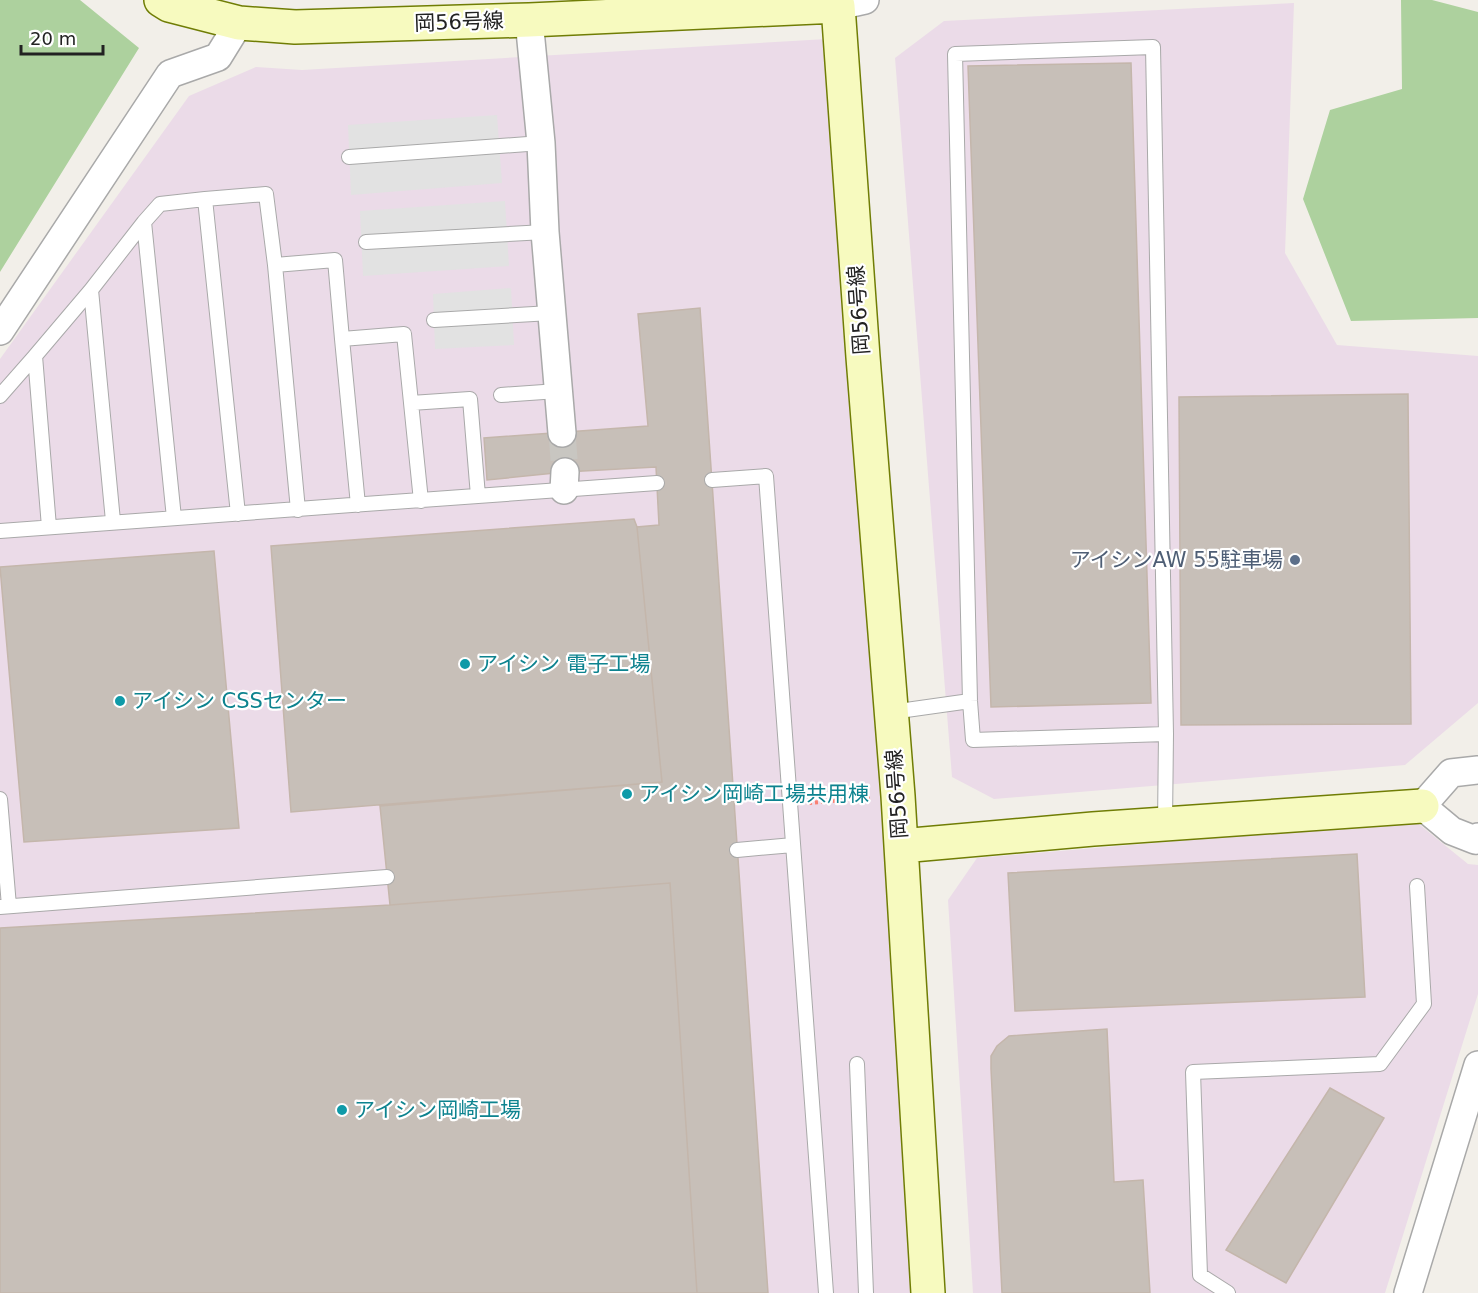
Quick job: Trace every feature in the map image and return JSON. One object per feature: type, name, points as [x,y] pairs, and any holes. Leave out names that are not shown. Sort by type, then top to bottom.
[{"type":"street","name":"岡56号線","points":[[161,0],[239,23],[295,27],[529,20],[851,3],[859,299],[898,796],[928,1293]]},
{"type":"street","points":[[529,20],[541,143],[545,232],[562,433]]},
{"type":"street","points":[[0,331],[170,74],[218,57],[239,23]]},
{"type":"street","points":[[1422,806],[1451,773],[1478,770]]},
{"type":"street","points":[[901,846],[1093,829],[1422,806],[1452,831],[1475,840],[1478,837]]},
{"type":"street","points":[[1408,1293],[1478,1065]]},
{"type":"lane","points":[[1165,824],[1166,734],[1153,47],[955,54],[970,701],[973,740],[1166,734]]},
{"type":"lane","points":[[349,157],[541,143]]},
{"type":"lane","points":[[0,396],[91,290],[160,204],[266,194],[275,265],[298,510]]},
{"type":"lane","points":[[205,199],[238,514]]},
{"type":"lane","points":[[144,222],[174,518]]},
{"type":"lane","points":[[366,242],[545,232]]},
{"type":"lane","points":[[275,265],[335,260],[358,505]]},
{"type":"lane","points":[[91,290],[113,521]]},
{"type":"lane","points":[[434,320],[551,313]]},
{"type":"lane","points":[[342,339],[404,334],[421,501]]},
{"type":"lane","points":[[35,356],[49,527]]},
{"type":"lane","points":[[501,395],[558,391]]},
{"type":"lane","points":[[411,403],[470,399],[478,496]]},
{"type":"lane","points":[[712,480],[766,476],[826,1293]]},
{"type":"lane","points":[[0,531],[478,496],[564,481],[657,483]]},
{"type":"lane","points":[[891,712],[970,701]]},
{"type":"lane","points":[[0,798],[5,907],[387,877]]},
{"type":"lane","points":[[737,850],[793,845]]},
{"type":"lane","points":[[1228,1293],[1200,1275],[1192,1072],[1380,1064],[1424,1004],[1417,886]]},
{"type":"lane","points":[[857,1064],[866,1293]]},
{"type":"path","points":[[790,804],[898,796]]},
{"type":"shaded area","points":[[1294,3],[1285,253],[1337,345],[1478,356],[1478,703],[1405,765],[994,799],[952,777],[895,58],[944,21]]},
{"type":"shaded area","points":[[827,39],[918,1293],[0,1293],[0,359],[189,96],[256,67],[302,70]]},
{"type":"shaded area","points":[[497,115],[502,183],[351,195],[348,125]]},
{"type":"shaded area","points":[[505,201],[509,266],[363,276],[360,211]]},
{"type":"shaded area","points":[[511,288],[514,345],[435,349],[433,294]]},
{"type":"shaded area","points":[[1415,821],[1468,864],[1478,865],[1478,994],[1385,1293],[973,1293],[948,900],[977,858]]},
{"type":"green space","points":[[0,0],[80,0],[139,48],[0,272]]},
{"type":"green space","points":[[1401,0],[1432,0],[1478,12],[1478,318],[1351,321],[1303,199],[1330,110],[1402,89]]},
{"type":"building","points":[[1131,63],[1151,703],[991,707],[968,66]]},
{"type":"building","name":"アイシン岡崎工場共用棟","points":[[700,308],[768,1293],[697,1293],[670,883],[390,905],[380,806],[662,782],[637,527],[659,525],[656,467],[565,472],[487,480],[484,438],[648,426],[638,314]]},
{"type":"building","name":"アイシンAW 55駐車場","points":[[1408,394],[1411,724],[1181,725],[1179,397]]},
{"type":"building","name":"アイシン 電子工場","points":[[634,519],[637,527],[662,782],[291,812],[271,546]]},
{"type":"building","name":"アイシン CSSセンター","points":[[214,551],[239,828],[24,842],[0,567]]},
{"type":"building","points":[[1357,854],[1365,997],[1015,1011],[1008,873]]},
{"type":"building","name":"アイシン岡崎工場","points":[[670,883],[697,1293],[0,1293],[0,928],[390,905]]},
{"type":"building","points":[[1107,1029],[1114,1182],[1143,1180],[1150,1293],[1002,1293],[991,1056],[997,1046],[1009,1036]]},
{"type":"building","points":[[1330,1088],[1384,1118],[1286,1283],[1226,1250]]},
{"type":"tunnel","points":[[562,433],[565,472]]},
{"type":"place","name":"アイシンAW 55駐車場","points":[[1295,560]]},
{"type":"place","name":"アイシン 電子工場","points":[[465,664]]},
{"type":"place","name":"アイシン CSSセンター","points":[[120,701]]},
{"type":"place","name":"アイシン岡崎工場共用棟","points":[[627,794]]},
{"type":"place","name":"アイシン岡崎工場","points":[[342,1110]]}]
